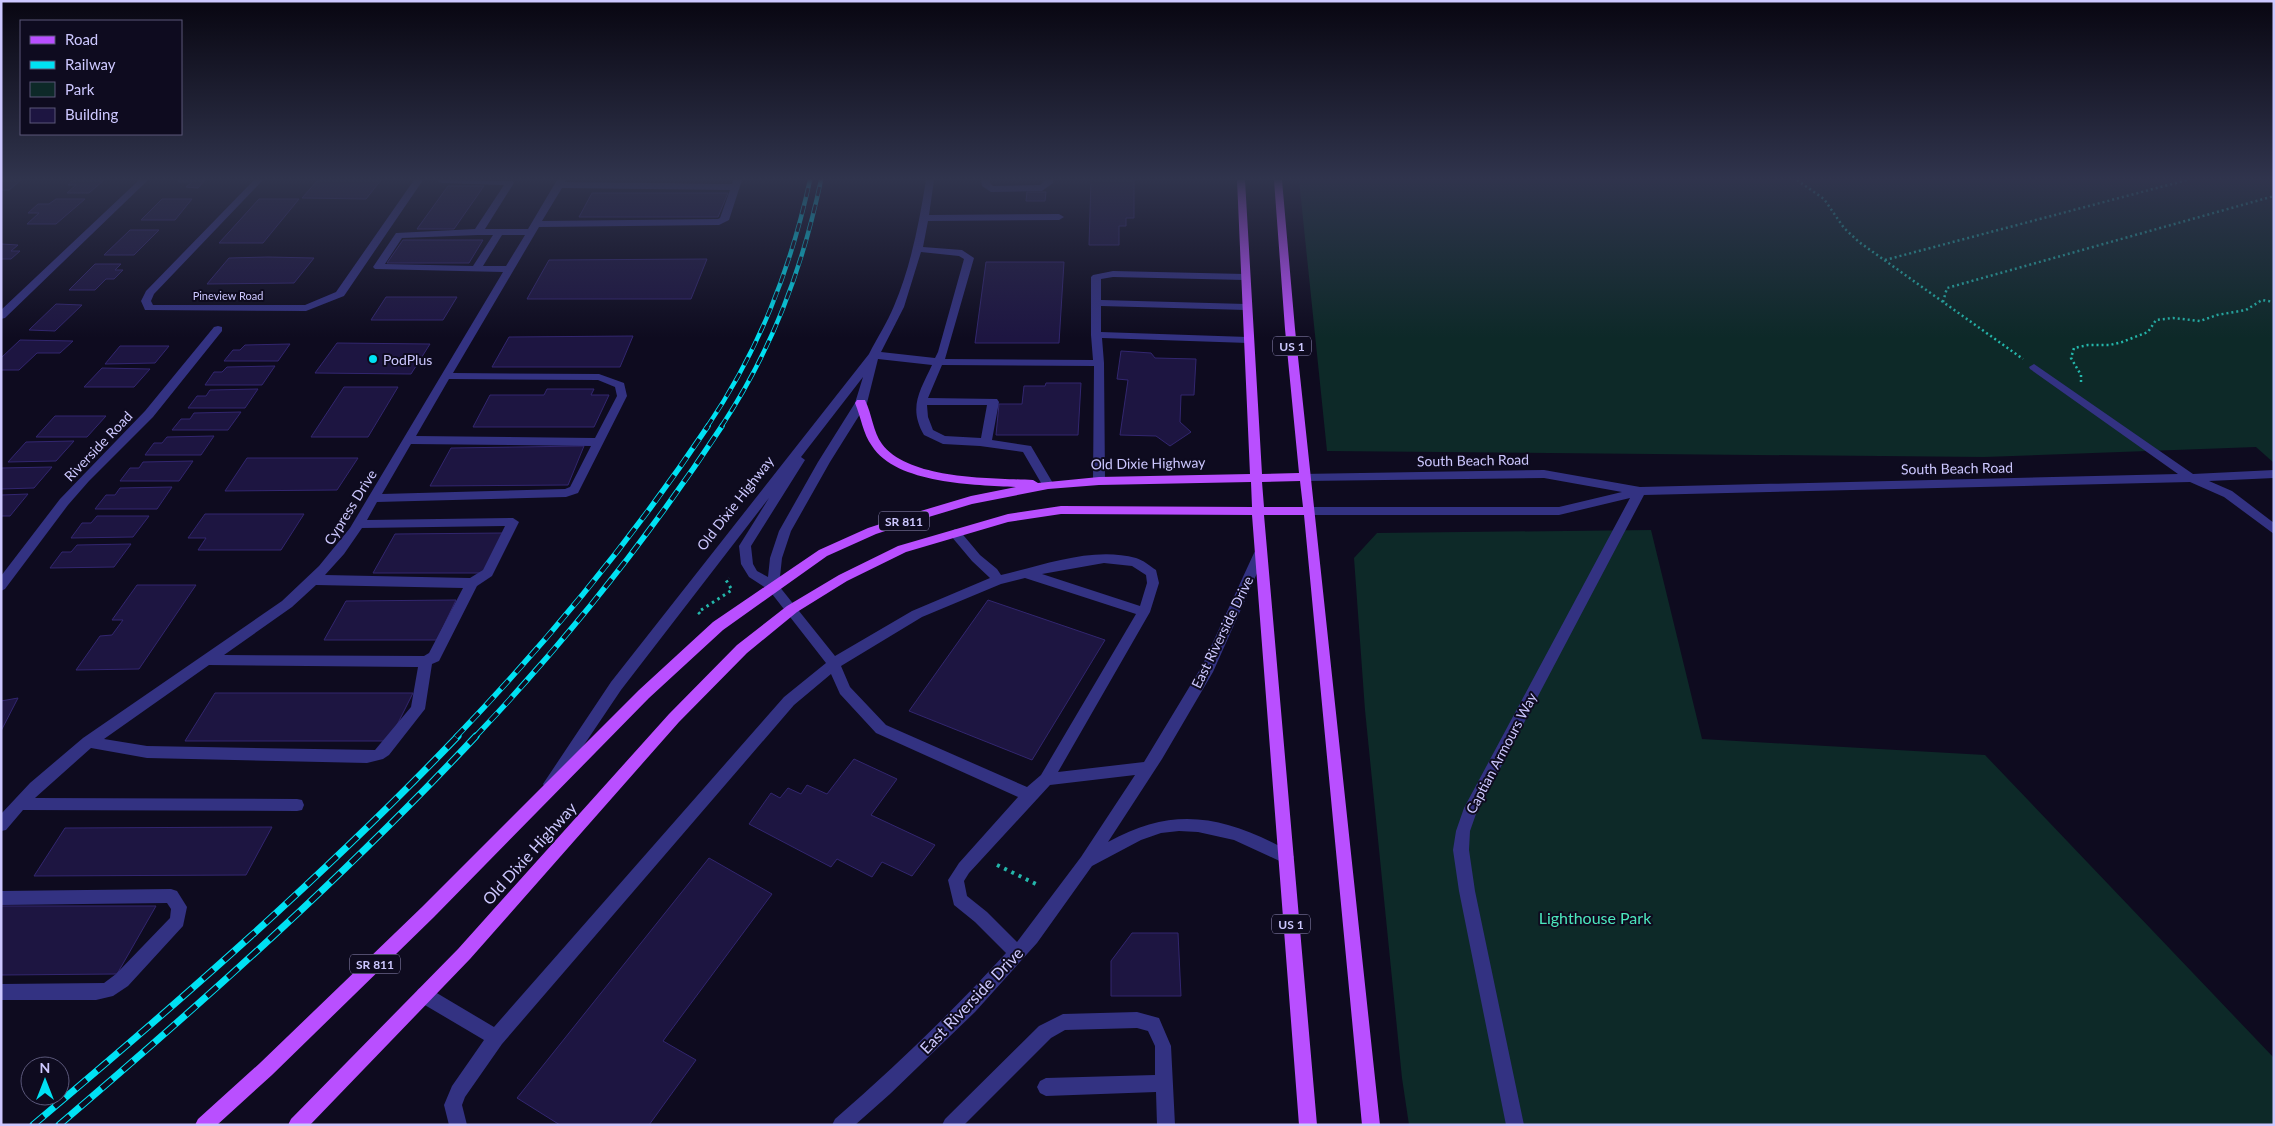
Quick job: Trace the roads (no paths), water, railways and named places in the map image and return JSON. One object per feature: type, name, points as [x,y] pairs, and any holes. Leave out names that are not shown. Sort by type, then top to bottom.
[{"type":"main road","name":"US 1","points":[[1243,233],[1260,554],[1308,1125]]},
{"type":"main road","name":"US 1","points":[[1282,233],[1289,320],[1371,1125]]},
{"type":"main road","points":[[861,403],[876,446],[889,457],[905,466],[935,476],[1048,485]]},
{"type":"main road","name":"Old Dixie Highway","points":[[204,1125],[274,1063],[421,919],[644,694],[718,626],[823,553],[872,531],[971,500],[1048,485],[1100,481],[1305,477]]},
{"type":"main road","name":"Old Dixie Highway","points":[[297,1125],[464,954],[674,718],[742,649],[792,609],[843,578],[902,549],[1008,518],[1061,510],[1309,511]]},
{"type":"street","points":[[1,316],[89,233]]},
{"type":"street","name":"Pineview Road","points":[[209,233],[150,294],[146,301],[149,308],[306,308],[340,294],[383,233]]},
{"type":"street","points":[[464,233],[399,235],[378,267],[510,269]]},
{"type":"street","points":[[476,268],[499,233]]},
{"type":"street","name":"Cypress Drive","points":[[1,825],[35,787],[88,742],[287,604],[315,580],[338,555],[359,524],[531,233]]},
{"type":"street","name":"Old Dixie Highway","points":[[541,797],[616,686],[874,355],[898,308],[921,233]]},
{"type":"street","points":[[917,249],[962,253],[969,258],[944,352],[922,401],[922,417],[928,432],[943,440],[986,443],[1027,449],[1048,485]]},
{"type":"street","points":[[1100,481],[1099,362],[1095,303],[1096,276],[1102,274],[1245,277]]},
{"type":"street","points":[[1095,303],[1246,307]]},
{"type":"street","name":"Riverside Road","points":[[1,586],[64,502],[85,478],[149,414],[218,329]]},
{"type":"street","points":[[1096,335],[1248,340]]},
{"type":"street","points":[[874,355],[938,362],[1099,362]]},
{"type":"street","name":"Old Dixie Highway","points":[[773,587],[776,558],[785,532],[824,462],[861,403],[874,355]]},
{"type":"street","points":[[2034,367],[2191,478],[2228,494],[2274,530]]},
{"type":"street","points":[[374,498],[566,493],[574,490],[622,396],[620,386],[611,380],[599,377],[446,376]]},
{"type":"street","points":[[922,401],[993,402],[986,443]]},
{"type":"street","points":[[813,431],[802,456],[745,546],[747,564],[753,574],[773,587],[792,609],[834,664],[845,690],[881,729],[1029,795]]},
{"type":"street","points":[[409,440],[598,442]]},
{"type":"street","name":"South Beach Road","points":[[1305,477],[1544,474],[1640,491],[2191,478],[2274,474]]},
{"type":"street","name":"South Beach Road","points":[[1309,511],[1559,511],[1640,491]]},
{"type":"street","name":"Captian Armours Way","points":[[1515,1125],[1467,891],[1461,850],[1463,831],[1468,813],[1640,491]]},
{"type":"street","points":[[205,660],[426,661],[434,657],[472,583],[488,573],[513,522],[359,524]]},
{"type":"street","points":[[955,533],[976,558],[994,572],[998,580]]},
{"type":"street","name":"East Riverside Drive","points":[[842,1125],[884,1088],[969,1006],[1031,938],[1086,862],[1148,768],[1208,668],[1260,554]]},
{"type":"street","points":[[458,1125],[453,1105],[458,1092],[496,1038],[789,701],[844,656],[917,614],[998,580],[1104,558],[1135,562],[1152,573],[1153,583],[1144,612],[1046,779],[1029,795],[964,868],[956,880],[960,900],[981,917],[1017,953]]},
{"type":"street","points":[[1026,574],[1144,612]]},
{"type":"street","points":[[315,580],[472,583]]},
{"type":"street","points":[[88,742],[147,752],[378,755],[398,736],[418,709],[426,661]]},
{"type":"street","points":[[1046,779],[1148,768]]},
{"type":"street","points":[[19,804],[297,805]]},
{"type":"street","name":"East Riverside Drive","points":[[1086,862],[1143,832],[1170,825],[1202,826],[1243,836],[1286,857]]},
{"type":"street","points":[[1,898],[170,896],[179,907],[177,921],[122,980],[107,990],[96,992],[1,992]]},
{"type":"street","points":[[424,995],[496,1038]]},
{"type":"street","points":[[951,1125],[1044,1032],[1063,1022],[1137,1020],[1153,1024],[1162,1046],[1166,1125]]},
{"type":"street","points":[[1046,1087],[1164,1084]]},
{"type":"railway","points":[[707,427],[742,369],[771,309],[797,233]]},
{"type":"railway","points":[[721,427],[739,398],[770,339],[783,308],[808,233]]},
{"type":"railway","points":[[456,737],[524,664],[589,587],[650,508],[708,426]]},
{"type":"railway","points":[[475,737],[542,664],[636,548],[722,426]]},
{"type":"railway","points":[[33,1125],[251,936],[408,788],[458,736]]},
{"type":"railway","points":[[59,1125],[273,936],[427,788],[476,736]]},
{"type":"place","name":"PodPlus","points":[[373,359]]},
{"type":"park label","name":"Lighthouse Park","points":[[1595,917]]}]
